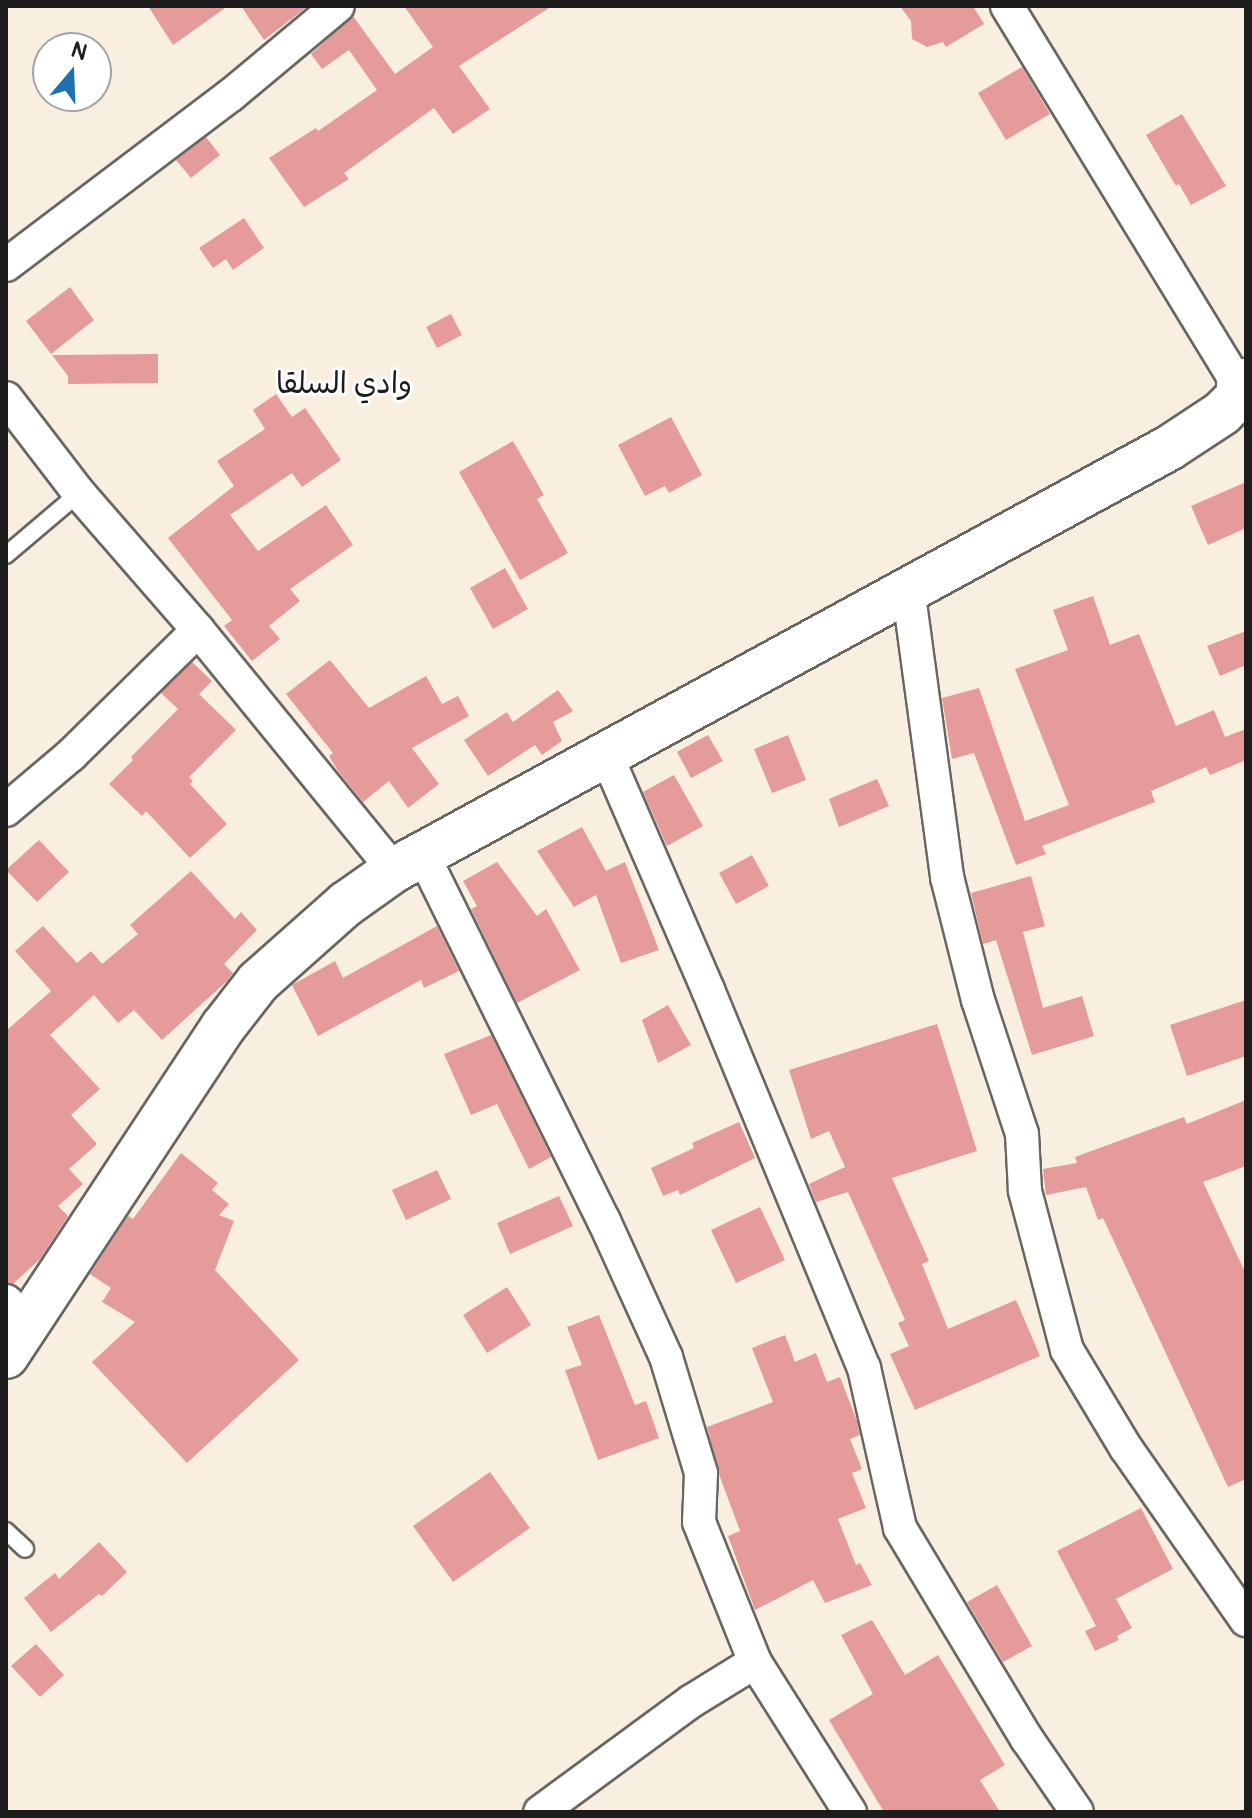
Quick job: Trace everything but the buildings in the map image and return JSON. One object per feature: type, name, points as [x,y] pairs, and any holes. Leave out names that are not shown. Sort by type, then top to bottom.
[{"type":"street","points":[[6,265],[231,95],[338,6]]},
{"type":"street","points":[[13,1326],[223,1027],[258,982],[346,904],[408,862],[1169,448],[1222,413],[1244,391],[1242,383],[1007,6]]},
{"type":"street","points":[[6,398],[79,493],[408,862],[604,1221],[666,1357],[701,1473],[699,1522],[755,1662],[850,1812]]},
{"type":"street","points":[[908,588],[947,877],[978,1000],[1022,1134],[1025,1191],[1067,1350],[1126,1448],[1246,1620]]},
{"type":"street","points":[[6,810],[71,755],[198,630]]},
{"type":"street","points":[[606,754],[708,990],[864,1368],[900,1528],[1027,1739],[1077,1812]]},
{"type":"street","points":[[540,1812],[690,1702],[755,1662]]},
{"type":"lane","points":[[6,555],[79,493]]},
{"type":"lane","points":[[6,1531],[25,1549]]},
{"type":"district","name":"وادي السلقا","points":[[344,384]]}]
